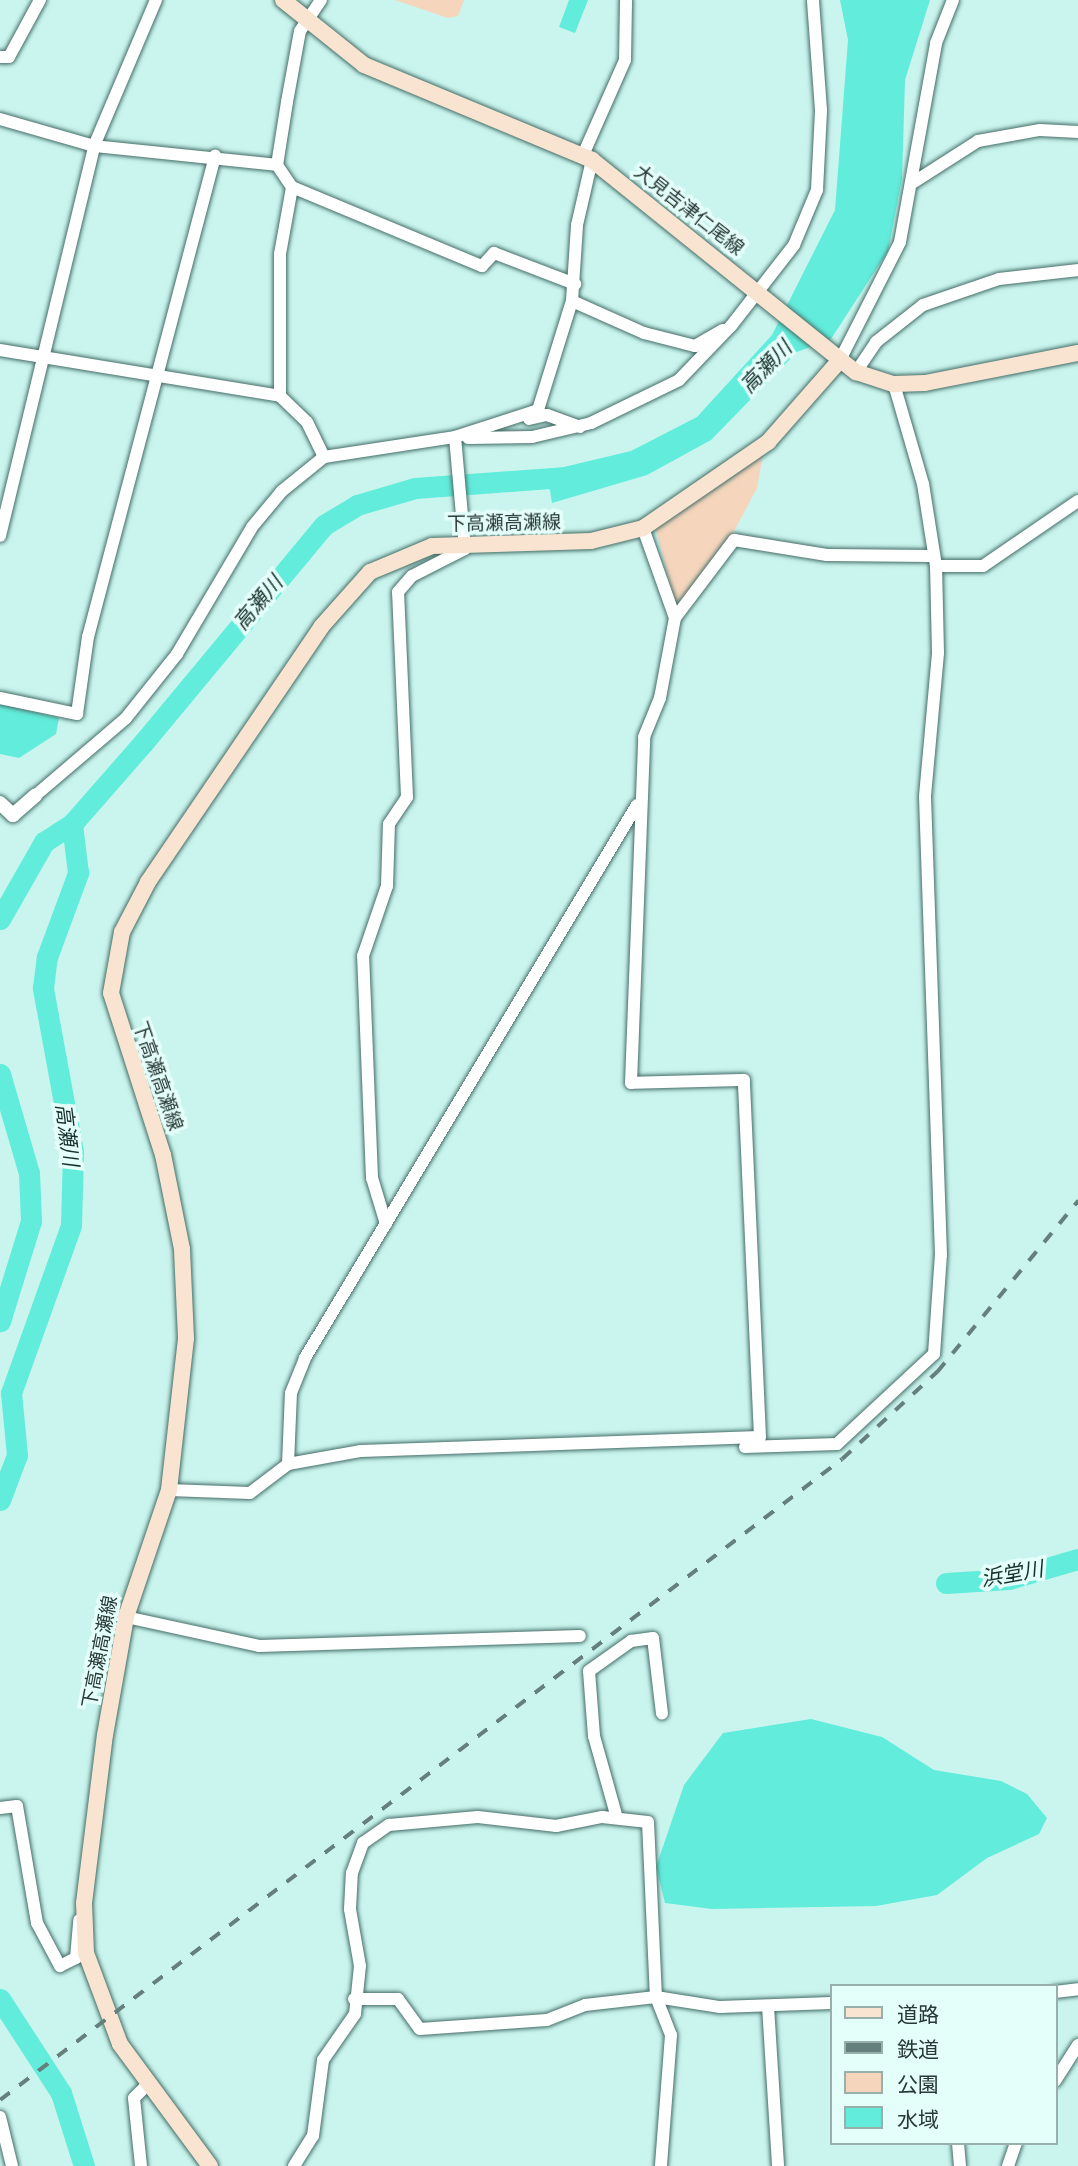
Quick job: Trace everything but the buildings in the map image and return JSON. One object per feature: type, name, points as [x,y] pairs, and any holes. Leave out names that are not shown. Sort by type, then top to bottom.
[{"type":"main road","name":"大見吉津仁尾線","points":[[283,0],[307,22],[379,72],[588,157],[856,372],[894,384],[1078,353]]},
{"type":"main road","name":"下高瀬高瀬線","points":[[210,2166],[147,2085],[97,1992],[84,1903],[126,1617],[169,1490],[186,1294],[163,1155],[111,993],[122,932],[148,882],[352,587],[391,560],[462,544],[591,541],[643,528],[768,442],[840,360]]},
{"type":"street","points":[[0,57],[9,57],[40,0]]},
{"type":"street","points":[[321,0],[300,31],[277,165],[292,187],[482,266],[494,253],[575,284]]},
{"type":"street","points":[[455,437],[532,437],[580,427],[678,380],[731,326],[794,245],[817,190],[821,110],[813,0]]},
{"type":"street","points":[[840,360],[900,242],[914,182],[936,43],[953,0]]},
{"type":"street","points":[[0,536],[40,356],[94,146],[151,1]]},
{"type":"street","points":[[525,420],[538,410],[572,301],[577,226],[588,157],[625,60],[631,4]]},
{"type":"street","points":[[0,119],[94,146],[215,155],[277,165]]},
{"type":"street","points":[[914,182],[978,141],[1040,130],[1078,132]]},
{"type":"street","points":[[0,698],[77,714],[88,637],[215,155]]},
{"type":"street","points":[[281,396],[280,254],[292,187]]},
{"type":"street","points":[[856,372],[876,342],[923,304],[999,279],[1078,270]]},
{"type":"street","points":[[572,301],[644,333],[695,346],[731,326]]},
{"type":"street","points":[[0,350],[281,396],[307,422],[324,457]]},
{"type":"street","points":[[745,1447],[836,1444],[933,1354],[941,1241],[925,796],[938,653],[933,561],[923,484],[894,384]]},
{"type":"street","points":[[0,803],[13,814],[126,719],[177,654],[252,527],[282,491],[324,457],[455,437],[547,415],[580,427]]},
{"type":"street","points":[[386,1224],[372,1178],[363,956],[387,886],[389,824],[407,797],[398,593],[412,576],[465,549],[462,544],[455,437]]},
{"type":"street","points":[[169,1490],[250,1493],[288,1464],[360,1451],[760,1437],[744,1080],[631,1083],[639,802],[644,737],[660,698],[674,618],[734,540],[827,555],[983,566],[1078,501]]},
{"type":"street","points":[[643,528],[674,618]]},
{"type":"street","points":[[288,1464],[291,1393],[386,1224],[639,802]]},
{"type":"street","points":[[126,1617],[259,1646],[580,1636]]},
{"type":"street","points":[[617,1818],[594,1736],[589,1671],[631,1641],[653,1638],[662,1713]]},
{"type":"street","points":[[0,1808],[18,1806],[37,1923],[60,1966],[73,1965],[76,1958],[84,1903]]},
{"type":"street","points":[[294,2166],[313,2136],[323,2060],[355,2014],[354,1999],[360,1966],[350,1909],[352,1873],[370,1835],[389,1825],[478,1817],[556,1826],[617,1818],[648,1822],[656,1997],[671,2035],[661,2166]]},
{"type":"street","points":[[1057,1992],[1078,1989]]},
{"type":"street","points":[[354,1999],[398,1999],[420,2029],[547,2020],[585,2005],[656,1997],[720,2007],[830,2003]]},
{"type":"street","points":[[768,2006],[778,2166]]},
{"type":"street","points":[[1057,2078],[1078,2045]]},
{"type":"street","points":[[141,2166],[134,2098],[147,2085]]},
{"type":"street","points":[[0,2117],[12,2166]]},
{"type":"street","points":[[958,2145],[960,2166]]},
{"type":"street","points":[[1008,2166],[1015,2145]]},
{"type":"green space","points":[[395,0],[464,0],[458,16],[448,18]]},
{"type":"green space","points":[[763,455],[757,488],[729,541],[676,607],[655,526]]},
{"type":"water","points":[[569,0],[588,0],[575,33],[559,27]]},
{"type":"water","points":[[840,0],[930,0],[905,80],[902,179],[888,251],[831,339],[797,352],[711,440],[647,475],[552,503],[547,471],[631,451],[697,417],[772,335],[835,210],[848,40]]},
{"type":"water","points":[[0,704],[59,718],[56,734],[19,758],[0,754]]},
{"type":"water","points":[[811,1719],[882,1737],[934,1770],[1001,1781],[1027,1794],[1047,1818],[1039,1834],[987,1858],[937,1895],[876,1906],[712,1909],[665,1903],[656,1867],[684,1785],[723,1733]]},
{"type":"waterway","name":"高瀬川","points":[[0,919],[44,842],[72,824],[324,525],[357,505],[415,488],[577,476]]},
{"type":"waterway","name":"高瀬川","points":[[0,1500],[17,1455],[11,1393],[71,1225],[73,1152],[43,988],[47,957],[78,873],[72,824]]},
{"type":"waterway","points":[[0,1074],[29,1173],[31,1221],[0,1321]]},
{"type":"waterway","name":"浜堂川","points":[[946,1583],[1009,1579],[1078,1559]]},
{"type":"waterway","name":"高瀬川","points":[[0,1999],[61,2093],[84,2166]]},
{"type":"railway","points":[[0,2100],[842,1459],[937,1372],[1078,1201]]}]
